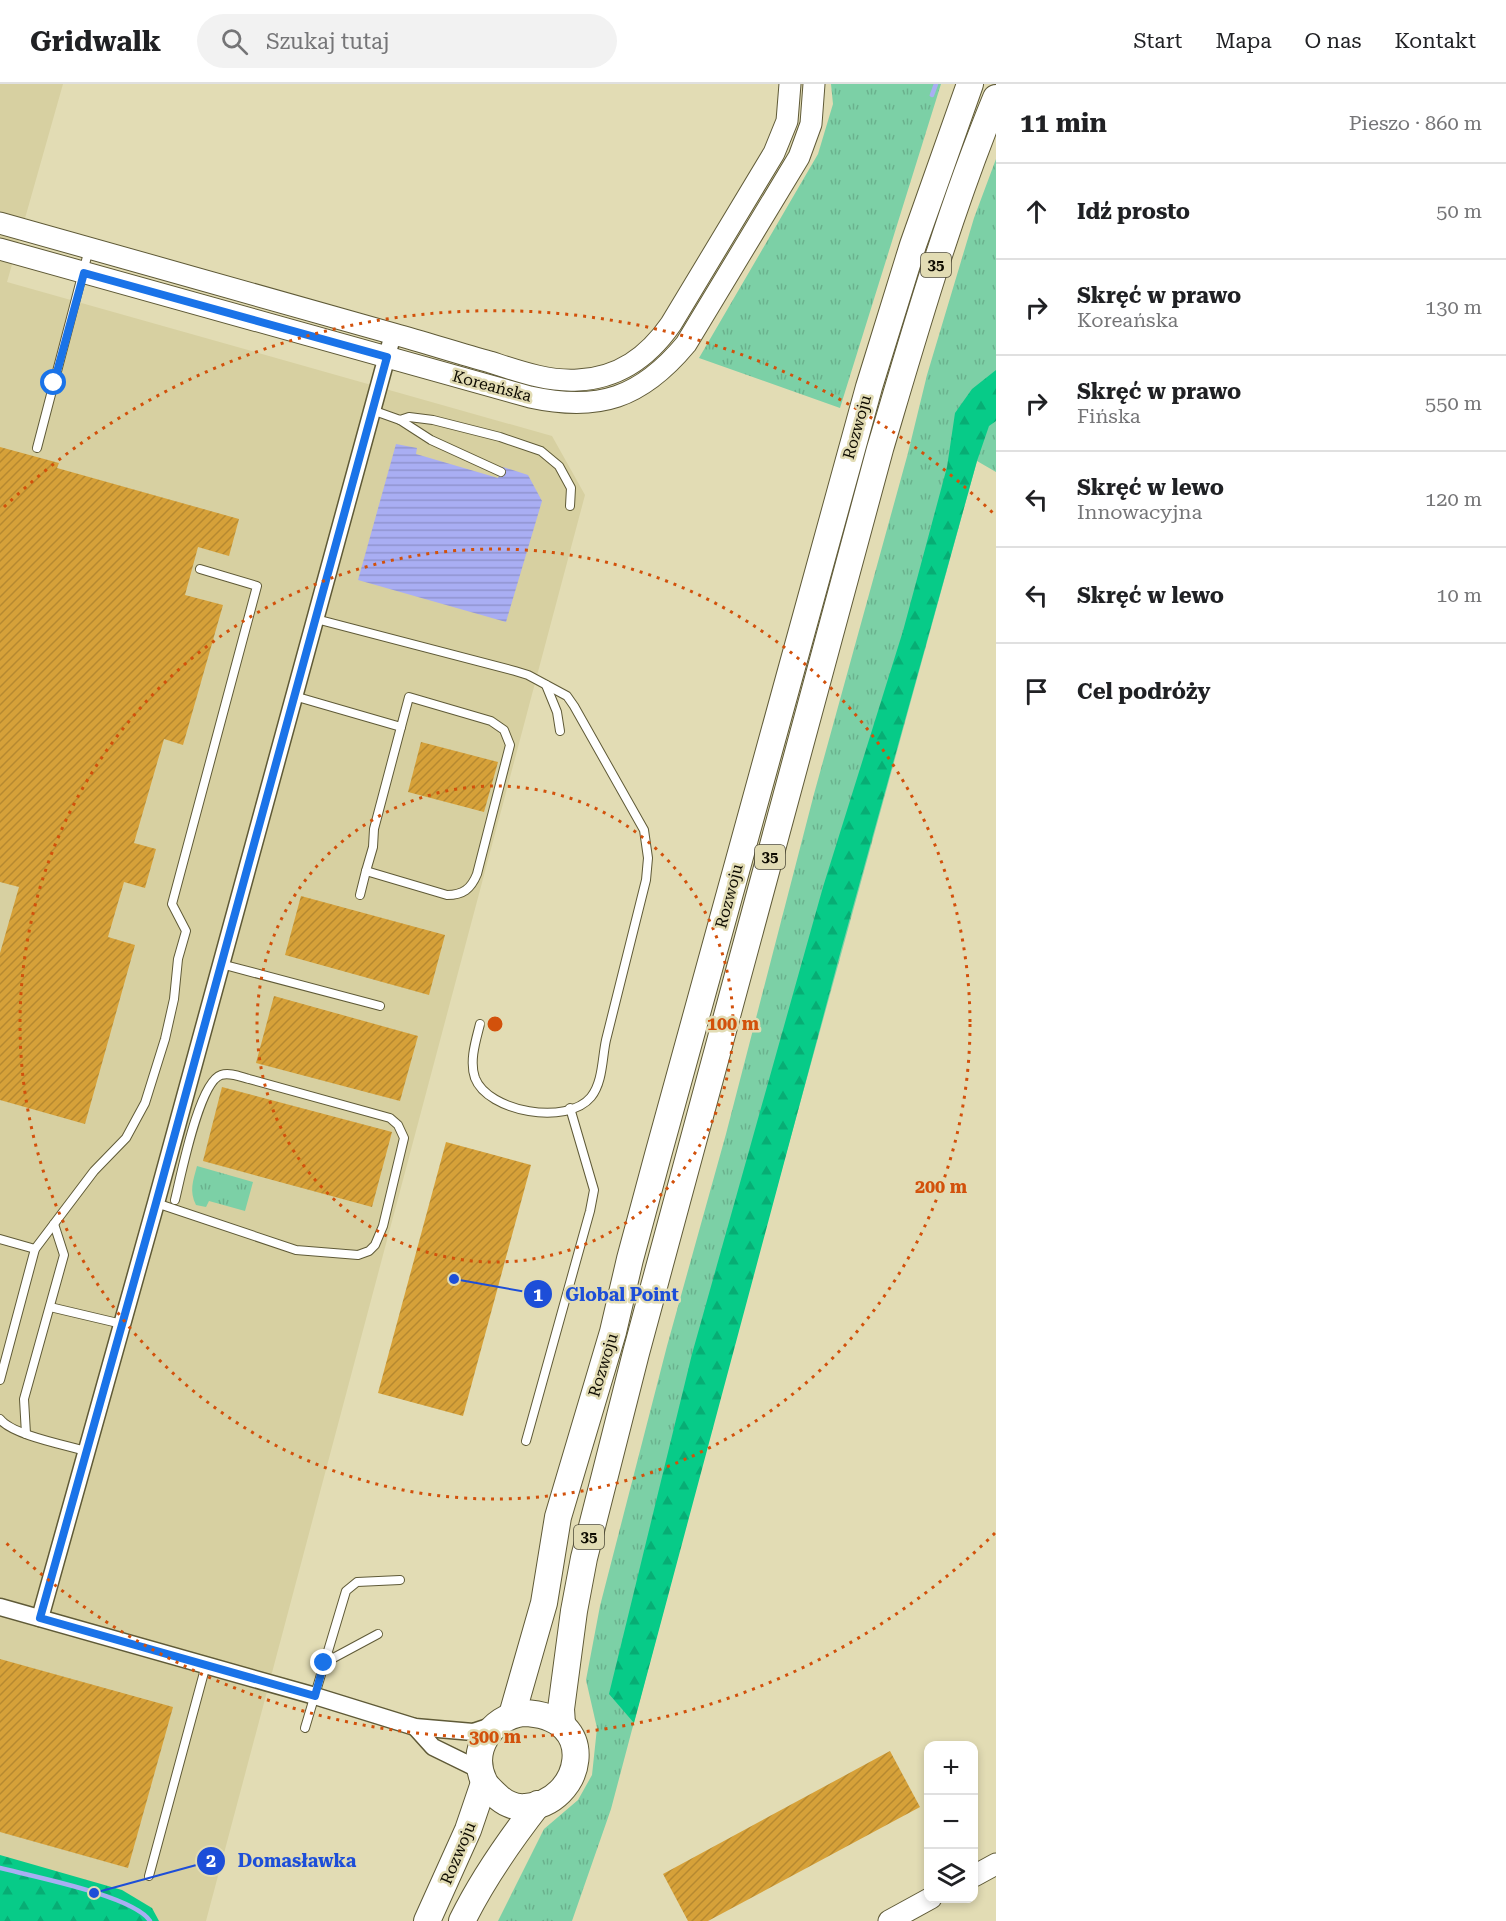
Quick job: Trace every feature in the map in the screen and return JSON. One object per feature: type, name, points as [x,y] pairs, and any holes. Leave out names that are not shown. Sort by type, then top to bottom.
[{"type":"main road","name":"Rozwoju","points":[[503,1720],[544,1603],[558,1517],[613,1332],[657,1155],[849,458],[913,245],[970,84]]},
{"type":"main road","name":"Rozwoju","points":[[562,1724],[561,1709],[574,1611],[598,1501],[636,1353],[880,449],[953,213],[996,98]]},
{"type":"main road","points":[[503,1720],[532,1713],[543,1715],[562,1724]]},
{"type":"main road","name":"35","points":[[482,1777],[481,1747],[488,1732],[503,1720]]},
{"type":"main road","name":"35","points":[[538,1804],[560,1792],[572,1775],[575,1747],[571,1735],[562,1724]]},
{"type":"main road","name":"Rozwoju","points":[[427,1921],[468,1830],[482,1777]]},
{"type":"main road","points":[[482,1777],[498,1797],[512,1805],[528,1807],[538,1804]]},
{"type":"main road","name":"Rozwoju","points":[[462,1921],[470,1904],[512,1839],[538,1804]]},
{"type":"street","name":"Koreańska","points":[[0,223],[534,376],[579,380],[610,375],[637,361],[661,339],[671,324],[774,153],[787,121],[790,84]]},
{"type":"street","name":"Koreańska","points":[[0,249],[530,397],[558,403],[611,399],[641,386],[668,365],[686,344],[796,163],[811,124],[814,84]]},
{"type":"street","points":[[40,1618],[156,1203],[393,334]]},
{"type":"street","points":[[0,1607],[315,1696],[415,1727],[473,1732],[503,1720]]},
{"type":"street","points":[[415,1727],[433,1747],[482,1777]]},
{"type":"street","points":[[978,1874],[996,1864]]},
{"type":"street","points":[[889,1921],[924,1903]]},
{"type":"lane","points":[[37,448],[89,249]]},
{"type":"lane","points":[[372,410],[400,420],[431,440],[501,472]]},
{"type":"lane","points":[[400,420],[409,417],[433,420],[500,437],[542,451],[559,466],[567,480],[571,488],[570,506]]},
{"type":"lane","points":[[0,1380],[35,1249],[94,1171],[126,1138],[145,1103],[165,1039],[174,999],[178,959],[186,931],[172,904],[257,586],[201,569]]},
{"type":"lane","points":[[316,619],[515,671],[567,696],[644,830],[648,858],[646,880],[599,1079],[590,1097],[576,1107],[556,1112],[532,1113],[509,1107],[484,1092],[474,1077],[473,1056],[480,1024]]},
{"type":"lane","points":[[546,684],[558,712],[560,731]]},
{"type":"lane","points":[[294,696],[401,727]]},
{"type":"lane","points":[[360,895],[366,871],[373,847],[374,829],[409,697],[491,722],[504,730],[510,745],[472,886],[457,895],[447,895],[366,871]]},
{"type":"lane","points":[[220,964],[380,1006]]},
{"type":"lane","points":[[156,1203],[296,1250],[358,1255],[369,1251],[375,1245],[404,1138],[398,1125],[390,1118],[232,1074],[222,1074],[212,1081],[202,1098],[176,1200]]},
{"type":"lane","points":[[526,1441],[594,1190],[570,1108]]},
{"type":"lane","points":[[26,1434],[24,1399],[64,1255],[54,1224]]},
{"type":"lane","points":[[0,1239],[35,1249]]},
{"type":"lane","points":[[50,1307],[122,1324]]},
{"type":"lane","points":[[0,1419],[26,1434],[86,1450]]},
{"type":"lane","points":[[305,1728],[346,1591],[357,1582],[400,1580]]},
{"type":"lane","points":[[324,1663],[378,1634]]},
{"type":"lane","points":[[149,1876],[206,1665]]},
{"type":"shaded area","points":[[0,84],[63,84],[7,282],[552,436],[585,495],[206,1921],[0,1921]]},
{"type":"green space","points":[[831,84],[941,84],[840,408],[699,358],[818,154],[833,104]]},
{"type":"green space","points":[[996,159],[996,472],[977,461],[745,1303],[611,1809],[572,1921],[498,1921],[544,1829],[578,1800],[592,1775],[597,1728],[586,1680],[600,1606],[667,1346],[726,1134],[814,794],[908,453],[927,375],[974,218]]},
{"type":"green space","points":[[996,370],[996,421],[989,426],[977,461],[841,950],[634,1723],[609,1694],[692,1354],[823,887],[903,631],[947,467],[955,413],[972,389]]},
{"type":"green space","points":[[197,1166],[253,1182],[245,1211],[209,1201],[206,1207],[196,1205],[192,1190]]},
{"type":"green space","points":[[0,1855],[122,1890],[152,1908],[159,1921],[0,1921]]},
{"type":"water","points":[[396,444],[417,448],[416,454],[498,478],[503,467],[528,475],[542,501],[506,622],[358,580]]},
{"type":"building","points":[[0,447],[59,463],[57,468],[239,519],[229,556],[198,547],[185,595],[223,605],[183,745],[164,739],[134,843],[156,849],[145,888],[124,882],[108,937],[135,945],[85,1124],[0,1100],[0,953],[19,887],[0,882]]},
{"type":"building","points":[[421,742],[498,762],[484,812],[408,792]]},
{"type":"building","points":[[301,896],[445,935],[429,995],[285,955]]},
{"type":"building","points":[[274,996],[418,1036],[400,1101],[256,1063]]},
{"type":"building","points":[[222,1087],[392,1132],[372,1207],[203,1161]]},
{"type":"building","points":[[446,1142],[531,1165],[463,1416],[378,1393]]},
{"type":"building","points":[[0,1659],[173,1707],[128,1868],[0,1832]]},
{"type":"building","points":[[890,1751],[920,1807],[708,1921],[688,1921],[663,1874]]},
{"type":"waterway","points":[[932,95],[936,84]]},
{"type":"waterway","points":[[0,1868],[104,1895],[140,1912],[150,1921]]},
{"type":"place","name":"Global Point","points":[[454,1279]]},
{"type":"place","name":"Domasławka","points":[[94,1893]]},
{"type":"route","points":[[54,383],[84,273],[387,357],[40,1618],[315,1696],[324,1663]]}]
